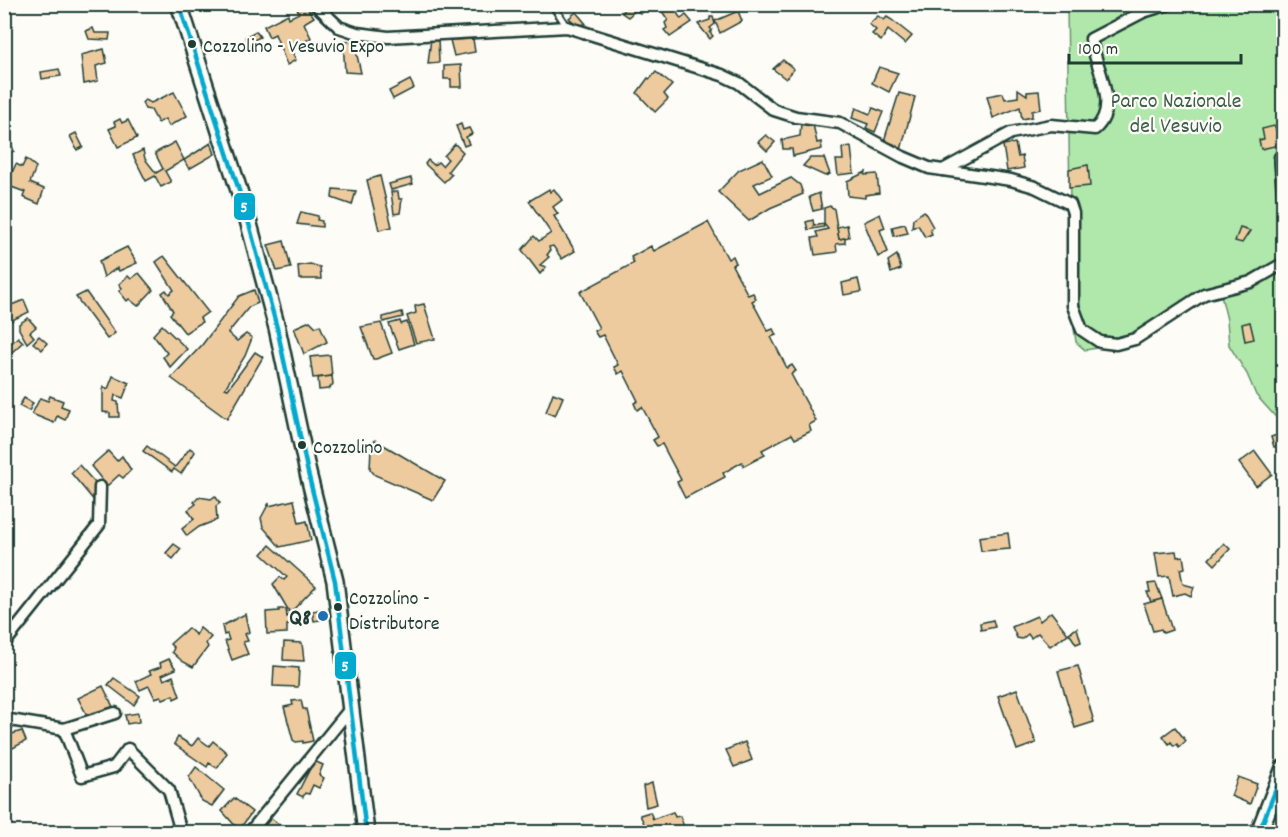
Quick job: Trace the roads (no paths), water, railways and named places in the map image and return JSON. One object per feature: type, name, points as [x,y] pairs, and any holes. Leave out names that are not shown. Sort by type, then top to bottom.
[{"type":"main road","points":[[179,4],[245,209],[277,328],[308,473],[335,582],[366,832]]},
{"type":"main road","points":[[1259,832],[1284,768]]},
{"type":"street","points":[[315,4],[339,27],[357,33],[388,37],[567,27],[722,75],[739,83],[774,110],[796,117],[840,123],[903,157],[929,168],[1011,180],[1035,188],[1070,204],[1073,213],[1073,306],[1082,330],[1100,342],[1116,344],[1135,339],[1204,294],[1251,282],[1284,263]]},
{"type":"street","points":[[944,170],[1011,133],[1051,125],[1095,129],[1105,118],[1107,105],[1091,39],[1143,12],[1169,4]]},
{"type":"street","points":[[1280,157],[1284,206]]},
{"type":"street","points":[[4,644],[99,525],[100,486]]},
{"type":"street","points":[[250,832],[350,709]]},
{"type":"street","points":[[4,719],[64,729],[115,713]]},
{"type":"street","points":[[64,729],[82,776],[114,768],[128,749],[169,790],[181,832]]},
{"type":"lane","points":[[552,4],[567,27]]},
{"type":"place","name":"Cozzolino - Vesuvio Expo","points":[[192,44]]},
{"type":"place","name":"Cozzolino","points":[[302,445]]},
{"type":"place","name":"Cozzolino - Distributore","points":[[338,607]]},
{"type":"place","name":"Q8","points":[[323,616]]},
{"type":"park label","name":"Parco Nazionale del Vesuvio","points":[[1176,112]]}]
